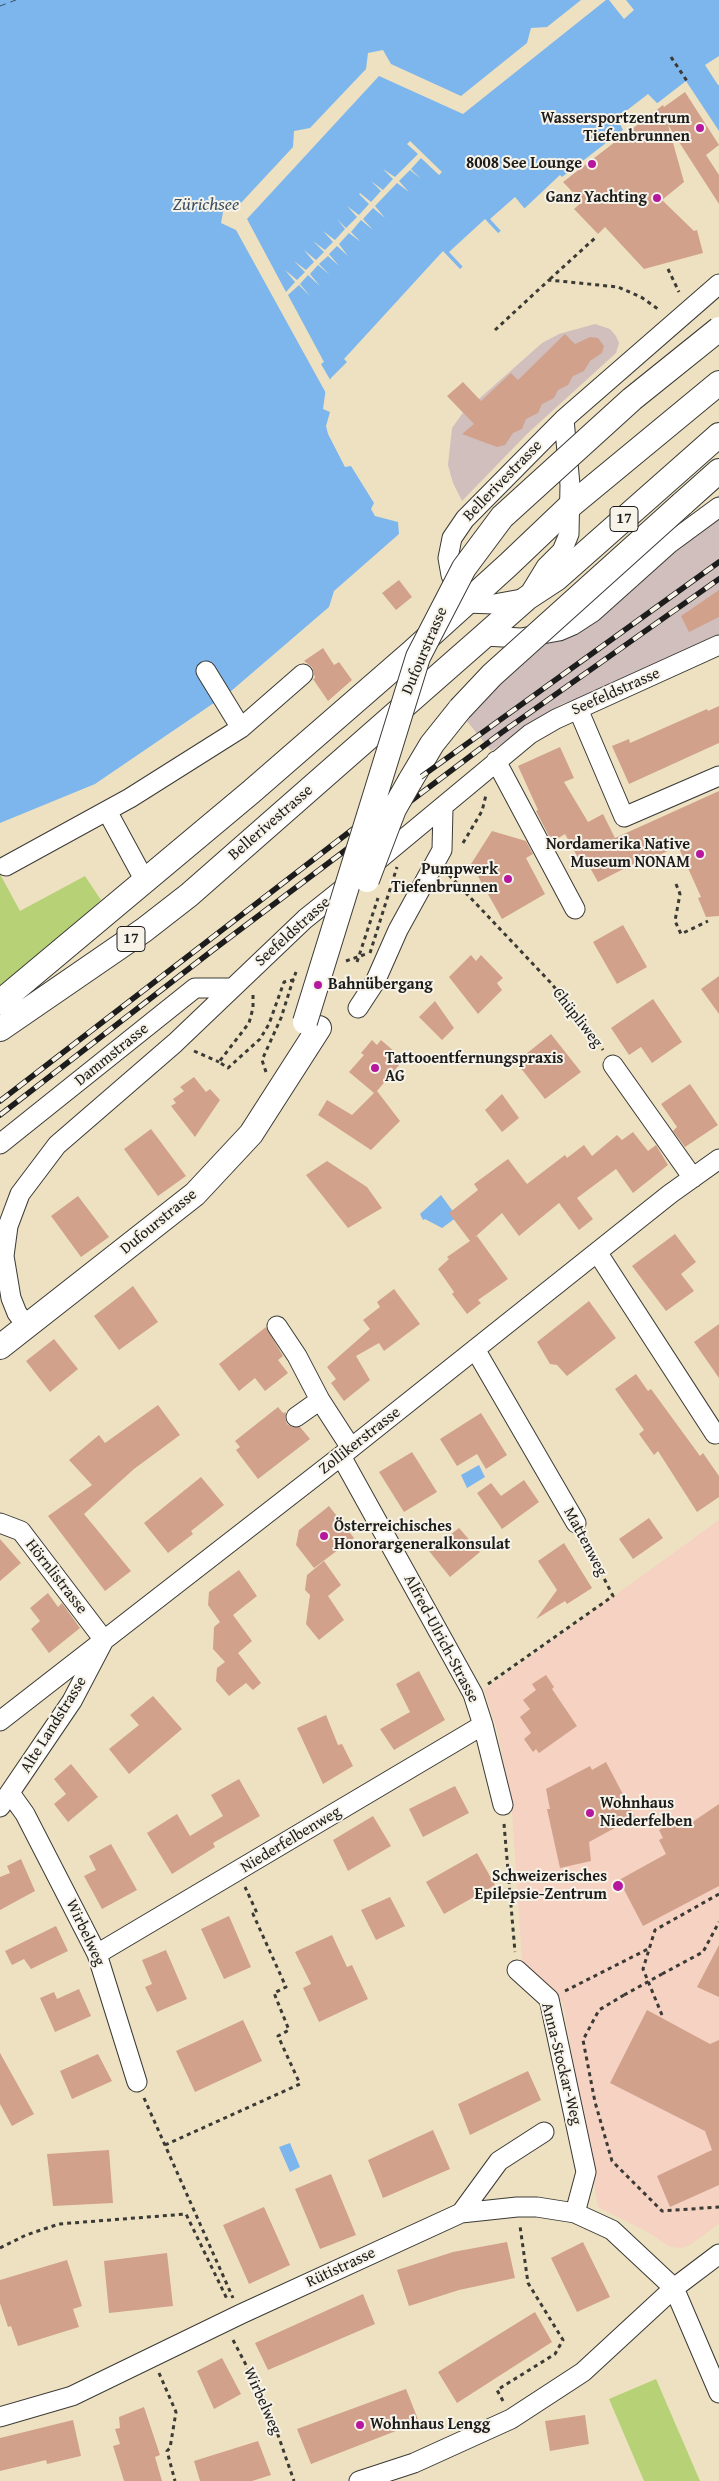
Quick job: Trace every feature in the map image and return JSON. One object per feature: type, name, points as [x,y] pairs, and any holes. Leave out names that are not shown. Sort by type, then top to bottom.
[{"type":"main road","name":"Dufourstrasse","points":[[312,1025],[418,657],[464,568],[502,517],[632,400],[719,330]]},
{"type":"main road","name":"17","points":[[0,1002],[258,786],[466,603],[570,506],[719,383]]},
{"type":"main road","name":"Bellerivestrasse","points":[[0,1029],[144,930],[189,895],[527,598],[556,579],[719,435]]},
{"type":"main road","name":"Dufourstrasse","points":[[0,1347],[195,1194],[251,1134],[291,1072],[312,1025],[394,809],[432,744],[460,708],[492,675],[719,471]]},
{"type":"street","name":"Bellerivestrasse","points":[[564,419],[570,506],[569,534],[562,551],[546,567],[527,598],[494,604],[466,603],[451,575],[448,558],[452,538],[465,519],[564,419],[719,284]]},
{"type":"street","points":[[484,636],[521,638],[559,631],[574,625],[592,612],[670,543],[719,507]]},
{"type":"street","name":"Seefeldstrasse","points":[[27,1326],[17,1313],[11,1298],[4,1256],[8,1226],[20,1194],[57,1145],[175,1043],[305,919],[443,808],[530,734],[578,709],[719,645]]},
{"type":"street","points":[[206,672],[241,728]]},
{"type":"street","points":[[6,866],[107,811],[241,728],[303,674]]},
{"type":"street","points":[[578,709],[624,817],[719,776]]},
{"type":"street","points":[[496,761],[575,909]]},
{"type":"street","points":[[358,1008],[376,982],[398,930],[442,850],[443,808]]},
{"type":"street","points":[[107,811],[145,881]]},
{"type":"street","name":"Dammstrasse","points":[[0,1144],[195,988],[232,988]]},
{"type":"street","name":"Chüpliweg","points":[[613,1066],[693,1178]]},
{"type":"street","name":"Zollikerstrasse","points":[[0,1721],[346,1452],[597,1252],[719,1159]]},
{"type":"street","points":[[597,1252],[715,1434]]},
{"type":"street","name":"Alfred-Ulrich-Strasse","points":[[277,1326],[297,1356],[473,1694],[483,1725],[503,1805]]},
{"type":"street","name":"Mattenweg","points":[[475,1349],[576,1523]]},
{"type":"street","points":[[296,1417],[320,1400]]},
{"type":"street","name":"Hörnlistrasse","points":[[0,1523],[21,1531],[104,1640]]},
{"type":"street","name":"Alte Landstrasse","points":[[5,1800],[72,1701],[104,1640]]},
{"type":"street","name":"Niederfelbenweg","points":[[98,1954],[483,1725]]},
{"type":"street","name":"Wirbelweg","points":[[5,1800],[25,1814],[98,1954],[140,2089]]},
{"type":"street","name":"Anna-Stockar-Weg","points":[[517,1970],[549,1999],[586,2172],[575,2213]]},
{"type":"street","points":[[461,2213],[499,2161],[544,2132]]},
{"type":"street","name":"Rütistrasse","points":[[0,2417],[72,2396],[234,2318],[461,2213],[537,2206],[575,2213],[612,2230],[674,2288]]},
{"type":"street","points":[[360,2481],[414,2463],[511,2419],[582,2372],[674,2288],[719,2254]]},
{"type":"street","points":[[674,2288],[719,2393]]},
{"type":"path","points":[[671,58],[687,81]]},
{"type":"path","points":[[495,330],[595,238]]},
{"type":"path","points":[[668,269],[679,292]]},
{"type":"path","points":[[549,280],[618,287],[641,297],[658,309]]},
{"type":"path","points":[[370,953],[399,861]]},
{"type":"path","name":"Chüpliweg","points":[[445,871],[550,982],[585,1024],[613,1066]]},
{"type":"path","points":[[676,884],[680,894],[675,921],[681,934],[708,921]]},
{"type":"path","points":[[357,962],[380,891]]},
{"type":"path","points":[[266,1072],[262,1060],[281,1018],[297,968]]},
{"type":"path","points":[[219,1062],[249,1023],[253,1008],[253,993],[246,974]]},
{"type":"path","points":[[205,1056],[228,1068],[260,1039],[276,1007],[284,982],[293,980]]},
{"type":"path","name":"Mattenweg","points":[[482,1689],[613,1596],[576,1523]]},
{"type":"path","points":[[503,1805],[517,1970]]},
{"type":"path","points":[[165,2145],[300,2084],[278,2036],[289,2030],[274,1993],[286,1987],[253,1914],[257,1912],[244,1885]]},
{"type":"path","points":[[662,2016],[643,1969],[655,1930],[719,1894]]},
{"type":"path","points":[[719,1922],[704,1952],[599,2010],[583,2040],[595,2102],[612,2161],[662,2211],[719,2207]]},
{"type":"path","points":[[549,1999],[648,1949]]},
{"type":"path","name":"Wirbelweg","points":[[140,2089],[165,2145],[234,2318],[294,2481]]},
{"type":"path","points":[[0,2248],[26,2235],[59,2224],[186,2214],[234,2318]]},
{"type":"path","points":[[511,2419],[497,2390],[555,2354],[562,2340],[528,2283],[519,2218]]},
{"type":"path","points":[[153,2357],[176,2412],[170,2448],[167,2451],[175,2481]]},
{"type":"shaded area","points":[[595,324],[610,329],[616,336],[619,343],[616,353],[527,434],[462,501],[453,483],[448,465],[452,428],[462,414],[542,343],[559,334]]},
{"type":"shaded area","points":[[719,495],[719,635],[562,704],[491,751],[462,715],[561,624]]},
{"type":"shaded area","name":"Schweizerisches Epilepsie-Zentrum","points":[[719,1520],[719,2224],[690,2245],[681,2248],[670,2247],[646,2231],[598,2207],[563,2003],[522,1961],[512,1811],[498,1733],[484,1690]]},
{"type":"green space","points":[[0,874],[20,911],[85,876],[101,900],[0,995]]},
{"type":"green space","points":[[656,2379],[700,2481],[644,2481],[609,2399]]},
{"type":"water","name":"Zürichsee","points":[[0,0],[719,0],[719,131],[686,81],[562,177],[560,175],[460,269],[443,251],[344,359],[347,362],[331,378],[326,388],[323,409],[330,412],[326,426],[328,434],[345,467],[351,466],[374,503],[371,509],[375,516],[398,522],[399,534],[334,591],[329,607],[230,692],[95,784],[0,823]]},
{"type":"water","points":[[441,1195],[457,1217],[442,1228],[425,1219],[423,1220],[420,1214]]},
{"type":"water","points":[[479,1465],[485,1477],[467,1488],[461,1475]]},
{"type":"water","points":[[290,2143],[300,2167],[290,2172],[279,2147]]},
{"type":"pier","points":[[581,0],[606,0],[463,114],[379,76],[247,219],[286,292],[295,282],[285,270],[297,280],[305,272],[294,261],[306,270],[314,262],[304,250],[316,260],[324,252],[313,241],[325,250],[333,242],[323,231],[335,240],[345,229],[337,219],[346,228],[357,217],[347,206],[359,215],[369,204],[359,194],[371,202],[381,191],[371,181],[383,190],[393,179],[383,169],[395,177],[418,154],[407,144],[410,141],[442,172],[439,175],[421,158],[411,169],[421,179],[410,170],[399,181],[409,192],[397,183],[375,206],[385,218],[373,208],[363,219],[373,230],[361,220],[351,232],[361,242],[349,233],[339,244],[348,256],[337,246],[329,254],[339,266],[328,256],[319,264],[330,275],[318,265],[310,274],[320,286],[308,275],[300,284],[310,296],[299,285],[288,295],[324,362],[321,364],[332,383],[327,395],[236,230],[221,223],[224,207],[240,204],[293,147],[294,131],[310,128],[366,69],[368,53],[383,50],[391,64],[461,96],[527,43],[531,28],[547,27]]},
{"type":"pier","points":[[609,0],[626,0],[634,10],[624,19]]},
{"type":"pier","points":[[719,56],[719,85],[718,85],[705,65]]},
{"type":"pier","points":[[648,94],[659,105],[561,179],[623,130],[617,118]]},
{"type":"pier","points":[[515,197],[525,209],[501,231],[490,219]]},
{"type":"pier","points":[[485,219],[499,234],[463,267],[449,252]]},
{"type":"building","points":[[685,92],[719,145],[706,155],[719,175],[719,204],[668,125],[684,182],[662,200],[694,231],[697,230],[703,253],[644,269],[605,227],[598,234],[574,209],[582,202],[563,182],[663,105],[664,107]]},
{"type":"building","points":[[565,334],[575,344],[590,337],[598,338],[604,346],[602,353],[590,361],[584,371],[573,376],[568,385],[558,390],[554,398],[542,404],[538,413],[526,419],[522,429],[513,433],[505,445],[497,447],[462,434],[474,424],[447,396],[463,382],[481,401],[511,373],[518,380]]},
{"type":"building","points":[[399,580],[412,597],[396,610],[382,593]]},
{"type":"building","points":[[719,590],[719,617],[689,632],[681,616]]},
{"type":"building","points":[[323,648],[334,665],[339,662],[352,680],[328,701],[313,679],[315,678],[312,667],[304,661]]},
{"type":"building","points":[[719,706],[719,743],[629,784],[612,746],[629,739],[630,743],[707,709],[708,711]]},
{"type":"building","points":[[560,747],[574,778],[564,782],[588,822],[603,814],[615,838],[719,791],[719,916],[706,917],[698,898],[701,897],[678,846],[643,863],[641,860],[598,882],[589,866],[584,869],[565,834],[552,842],[536,811],[538,810],[518,766]]},
{"type":"building","name":"Pumpwerk Tiefenbrunnen","points":[[492,831],[526,841],[533,854],[526,858],[545,894],[502,919],[471,864]]},
{"type":"building","points":[[623,925],[647,967],[617,984],[593,942]]},
{"type":"building","points":[[471,955],[476,961],[481,955],[503,978],[497,983],[502,990],[478,1014],[449,977]]},
{"type":"building","points":[[719,976],[719,1014],[701,989]]},
{"type":"building","points":[[653,999],[682,1042],[652,1063],[641,1047],[629,1055],[611,1028]]},
{"type":"building","points":[[435,1001],[454,1028],[442,1040],[419,1017]]},
{"type":"building","points":[[551,1034],[581,1072],[545,1099],[516,1062]]},
{"type":"building","points":[[372,1040],[377,1045],[381,1040],[395,1052],[391,1056],[400,1064],[377,1091],[400,1121],[371,1150],[318,1115],[327,1100],[352,1115],[374,1093],[349,1072],[364,1055],[361,1053]]},
{"type":"building","points":[[194,1077],[206,1092],[210,1089],[220,1100],[195,1137],[171,1106],[176,1103],[173,1099],[184,1091],[180,1087]]},
{"type":"building","points":[[690,1084],[718,1125],[685,1147],[673,1131],[677,1127],[661,1104]]},
{"type":"building","points":[[502,1094],[519,1118],[502,1132],[485,1110]]},
{"type":"building","points":[[151,1129],[186,1176],[158,1196],[124,1149]]},
{"type":"building","points":[[633,1132],[648,1151],[656,1145],[668,1165],[633,1193],[616,1169],[577,1198],[593,1219],[579,1230],[559,1203],[519,1236],[502,1213],[474,1238],[477,1236],[508,1279],[478,1300],[481,1303],[467,1314],[452,1294],[454,1292],[438,1269],[449,1259],[447,1257],[470,1241],[449,1213],[478,1190],[474,1184],[508,1159],[527,1184],[565,1155],[567,1158],[584,1145],[592,1156],[617,1135],[622,1140]]},
{"type":"building","points":[[327,1161],[367,1187],[382,1208],[348,1228],[306,1175]]},
{"type":"building","points":[[78,1196],[109,1237],[81,1257],[51,1216]]},
{"type":"building","points":[[675,1234],[696,1262],[681,1274],[694,1291],[666,1311],[632,1266]]},
{"type":"building","points":[[133,1286],[158,1322],[119,1350],[94,1316]]},
{"type":"building","points":[[394,1289],[420,1324],[384,1351],[379,1343],[356,1356],[370,1380],[344,1401],[331,1383],[336,1379],[327,1367],[370,1329],[363,1320],[380,1307],[377,1302]]},
{"type":"building","points":[[589,1301],[616,1338],[567,1376],[557,1365],[550,1364],[537,1342]]},
{"type":"building","points":[[719,1324],[719,1378],[694,1342]]},
{"type":"building","points":[[266,1327],[283,1356],[278,1360],[288,1373],[265,1391],[255,1378],[239,1391],[219,1364]]},
{"type":"building","points":[[54,1339],[78,1369],[50,1392],[26,1361]]},
{"type":"building","points":[[636,1374],[648,1391],[651,1389],[700,1456],[703,1453],[719,1476],[719,1497],[697,1512],[658,1451],[654,1455],[639,1434],[644,1430],[615,1389]]},
{"type":"building","points":[[158,1405],[180,1435],[134,1469],[84,1514],[131,1571],[105,1591],[48,1516],[92,1485],[69,1460],[99,1435],[105,1443]]},
{"type":"building","points":[[278,1407],[283,1413],[286,1412],[287,1424],[292,1427],[300,1427],[310,1439],[258,1479],[236,1450],[240,1447],[235,1441]]},
{"type":"building","points":[[481,1413],[507,1455],[486,1469],[477,1454],[457,1466],[440,1439]]},
{"type":"building","points":[[412,1452],[437,1492],[404,1512],[379,1472]]},
{"type":"building","points":[[201,1477],[224,1505],[191,1531],[193,1534],[168,1553],[144,1523]]},
{"type":"building","points":[[524,1480],[539,1502],[502,1529],[477,1493],[491,1483],[501,1496]]},
{"type":"building","points":[[329,1506],[354,1538],[314,1568],[296,1545],[299,1530]]},
{"type":"building","points":[[649,1518],[663,1538],[633,1559],[619,1539]]},
{"type":"building","points":[[459,1528],[480,1552],[450,1577],[429,1551]]},
{"type":"building","points":[[0,1539],[21,1563],[0,1581]]},
{"type":"building","points":[[564,1543],[592,1588],[567,1604],[565,1601],[536,1619],[557,1590],[538,1561]]},
{"type":"building","points":[[324,1561],[341,1585],[328,1596],[344,1620],[319,1640],[306,1624],[310,1595],[305,1590],[307,1575]]},
{"type":"building","points":[[239,1570],[257,1596],[233,1615],[252,1641],[238,1653],[261,1683],[253,1690],[246,1683],[229,1696],[216,1681],[217,1668],[225,1662],[213,1649],[214,1627],[220,1622],[208,1605],[209,1592]]},
{"type":"building","points":[[48,1593],[58,1607],[62,1603],[80,1628],[49,1653],[31,1629],[40,1621],[30,1608]]},
{"type":"building","points":[[419,1671],[445,1720],[394,1750],[380,1729],[410,1712],[396,1684]]},
{"type":"building","points":[[546,1675],[554,1687],[552,1689],[577,1726],[539,1753],[536,1749],[533,1752],[524,1739],[531,1733],[520,1717],[530,1709],[523,1700],[536,1690],[532,1684]]},
{"type":"building","points":[[153,1696],[182,1729],[129,1774],[109,1749],[139,1725],[130,1715]]},
{"type":"building","points":[[326,1715],[338,1745],[342,1744],[353,1766],[323,1784],[297,1728]]},
{"type":"building","name":"Wohnhaus Niederfelben","points":[[606,1762],[635,1817],[589,1842],[591,1861],[560,1868],[547,1809],[550,1809],[546,1789],[590,1766],[592,1770]]},
{"type":"building","points":[[71,1764],[98,1797],[68,1822],[54,1804],[66,1794],[54,1779]]},
{"type":"building","points":[[239,1779],[260,1816],[213,1843],[215,1847],[172,1874],[147,1833],[177,1814],[190,1836],[223,1816],[211,1795]]},
{"type":"building","points":[[455,1786],[469,1813],[423,1837],[409,1809]]},
{"type":"building","points":[[719,1804],[719,1886],[643,1926],[619,1880],[666,1854],[659,1840],[663,1838],[659,1830],[680,1818],[685,1827]]},
{"type":"building","points":[[373,1816],[391,1846],[348,1871],[333,1840]]},
{"type":"building","points":[[111,1844],[137,1890],[102,1909],[84,1876],[96,1870],[89,1856]]},
{"type":"building","points":[[477,1853],[495,1885],[444,1914],[426,1882]]},
{"type":"building","points":[[21,1859],[35,1891],[0,1910],[0,1877],[10,1873],[7,1866]]},
{"type":"building","points":[[390,1897],[405,1926],[376,1940],[361,1910]]},
{"type":"building","points":[[229,1916],[251,1967],[224,1979],[201,1929]]},
{"type":"building","points":[[56,1926],[68,1951],[31,1969],[24,1959],[12,1965],[5,1951]]},
{"type":"building","points":[[332,1935],[347,1967],[352,1965],[368,1999],[319,2022],[303,1988],[311,1984],[295,1952]]},
{"type":"building","points":[[719,1945],[719,1997],[697,1987]]},
{"type":"building","points":[[166,1950],[187,1999],[157,2012],[145,1987],[152,1984],[142,1960]]},
{"type":"building","points":[[79,1989],[91,2016],[55,2032],[40,1998],[54,1992],[57,1999]]},
{"type":"building","points":[[647,2010],[710,2044],[719,2040],[719,2185],[670,2207],[657,2176],[712,2150],[705,2131],[610,2083]]},
{"type":"building","points":[[243,2020],[262,2061],[195,2092],[176,2051]]},
{"type":"building","points":[[0,2053],[34,2114],[12,2126],[0,2104]]},
{"type":"building","points":[[98,2054],[112,2081],[72,2099],[60,2071]]},
{"type":"building","points":[[528,2071],[541,2100],[470,2135],[458,2104]]},
{"type":"building","points":[[433,2130],[450,2169],[383,2198],[368,2160]]},
{"type":"building","points":[[109,2150],[113,2203],[53,2206],[47,2154]]},
{"type":"building","points":[[331,2174],[356,2235],[320,2249],[295,2189]]},
{"type":"building","points":[[264,2207],[290,2265],[249,2284],[223,2225]]},
{"type":"building","points":[[507,2242],[515,2278],[459,2290],[409,2306],[397,2270],[453,2252]]},
{"type":"building","points":[[583,2242],[610,2297],[577,2312],[551,2258]]},
{"type":"building","points":[[167,2253],[173,2306],[109,2313],[104,2261]]},
{"type":"building","points":[[67,2260],[82,2306],[73,2309],[79,2327],[18,2346],[11,2326],[8,2327],[0,2303],[0,2280]]},
{"type":"building","points":[[363,2294],[375,2324],[268,2370],[255,2343]]},
{"type":"building","points":[[535,2312],[552,2342],[457,2403],[438,2372]]},
{"type":"building","points":[[222,2358],[241,2394],[214,2409],[197,2371]]},
{"type":"building","name":"Wohnhaus Lengg","points":[[406,2389],[419,2422],[311,2464],[297,2429]]},
{"type":"building","points":[[144,2407],[160,2455],[155,2457],[162,2481],[124,2481],[113,2446],[120,2444],[115,2429],[120,2428],[119,2417]]},
{"type":"building","points":[[585,2415],[589,2444],[550,2451],[545,2421]]},
{"type":"building","points":[[73,2420],[81,2456],[47,2464],[46,2460],[0,2471],[0,2438]]},
{"type":"building","points":[[258,2441],[271,2475],[252,2481],[200,2481],[194,2461]]},
{"type":"ferry route","points":[[0,6],[16,0]]},
{"type":"railway","points":[[0,1101],[418,779],[719,562]]},
{"type":"railway","points":[[0,1115],[213,950],[501,733],[719,579]]},
{"type":"place","name":"Wassersportzentrum Tiefenbrunnen","points":[[700,128]]},
{"type":"place","name":"8008 See Lounge","points":[[592,164]]},
{"type":"place","name":"Ganz Yachting","points":[[657,198]]},
{"type":"place","name":"Nordamerika Native Museum NONAM","points":[[700,854]]},
{"type":"place","name":"Pumpwerk Tiefenbrunnen","points":[[508,879]]},
{"type":"place","name":"Bahnübergang","points":[[318,985]]},
{"type":"place","name":"Tattooentfernungspraxis AG","points":[[375,1068]]},
{"type":"place","name":"Österreichisches Honorargeneralkonsulat","points":[[324,1536]]},
{"type":"place","name":"Wohnhaus Niederfelben","points":[[590,1813]]},
{"type":"place","name":"Schweizerisches Epilepsie-Zentrum","points":[[618,1886]]},
{"type":"place","name":"Wohnhaus Lengg","points":[[360,2425]]}]
